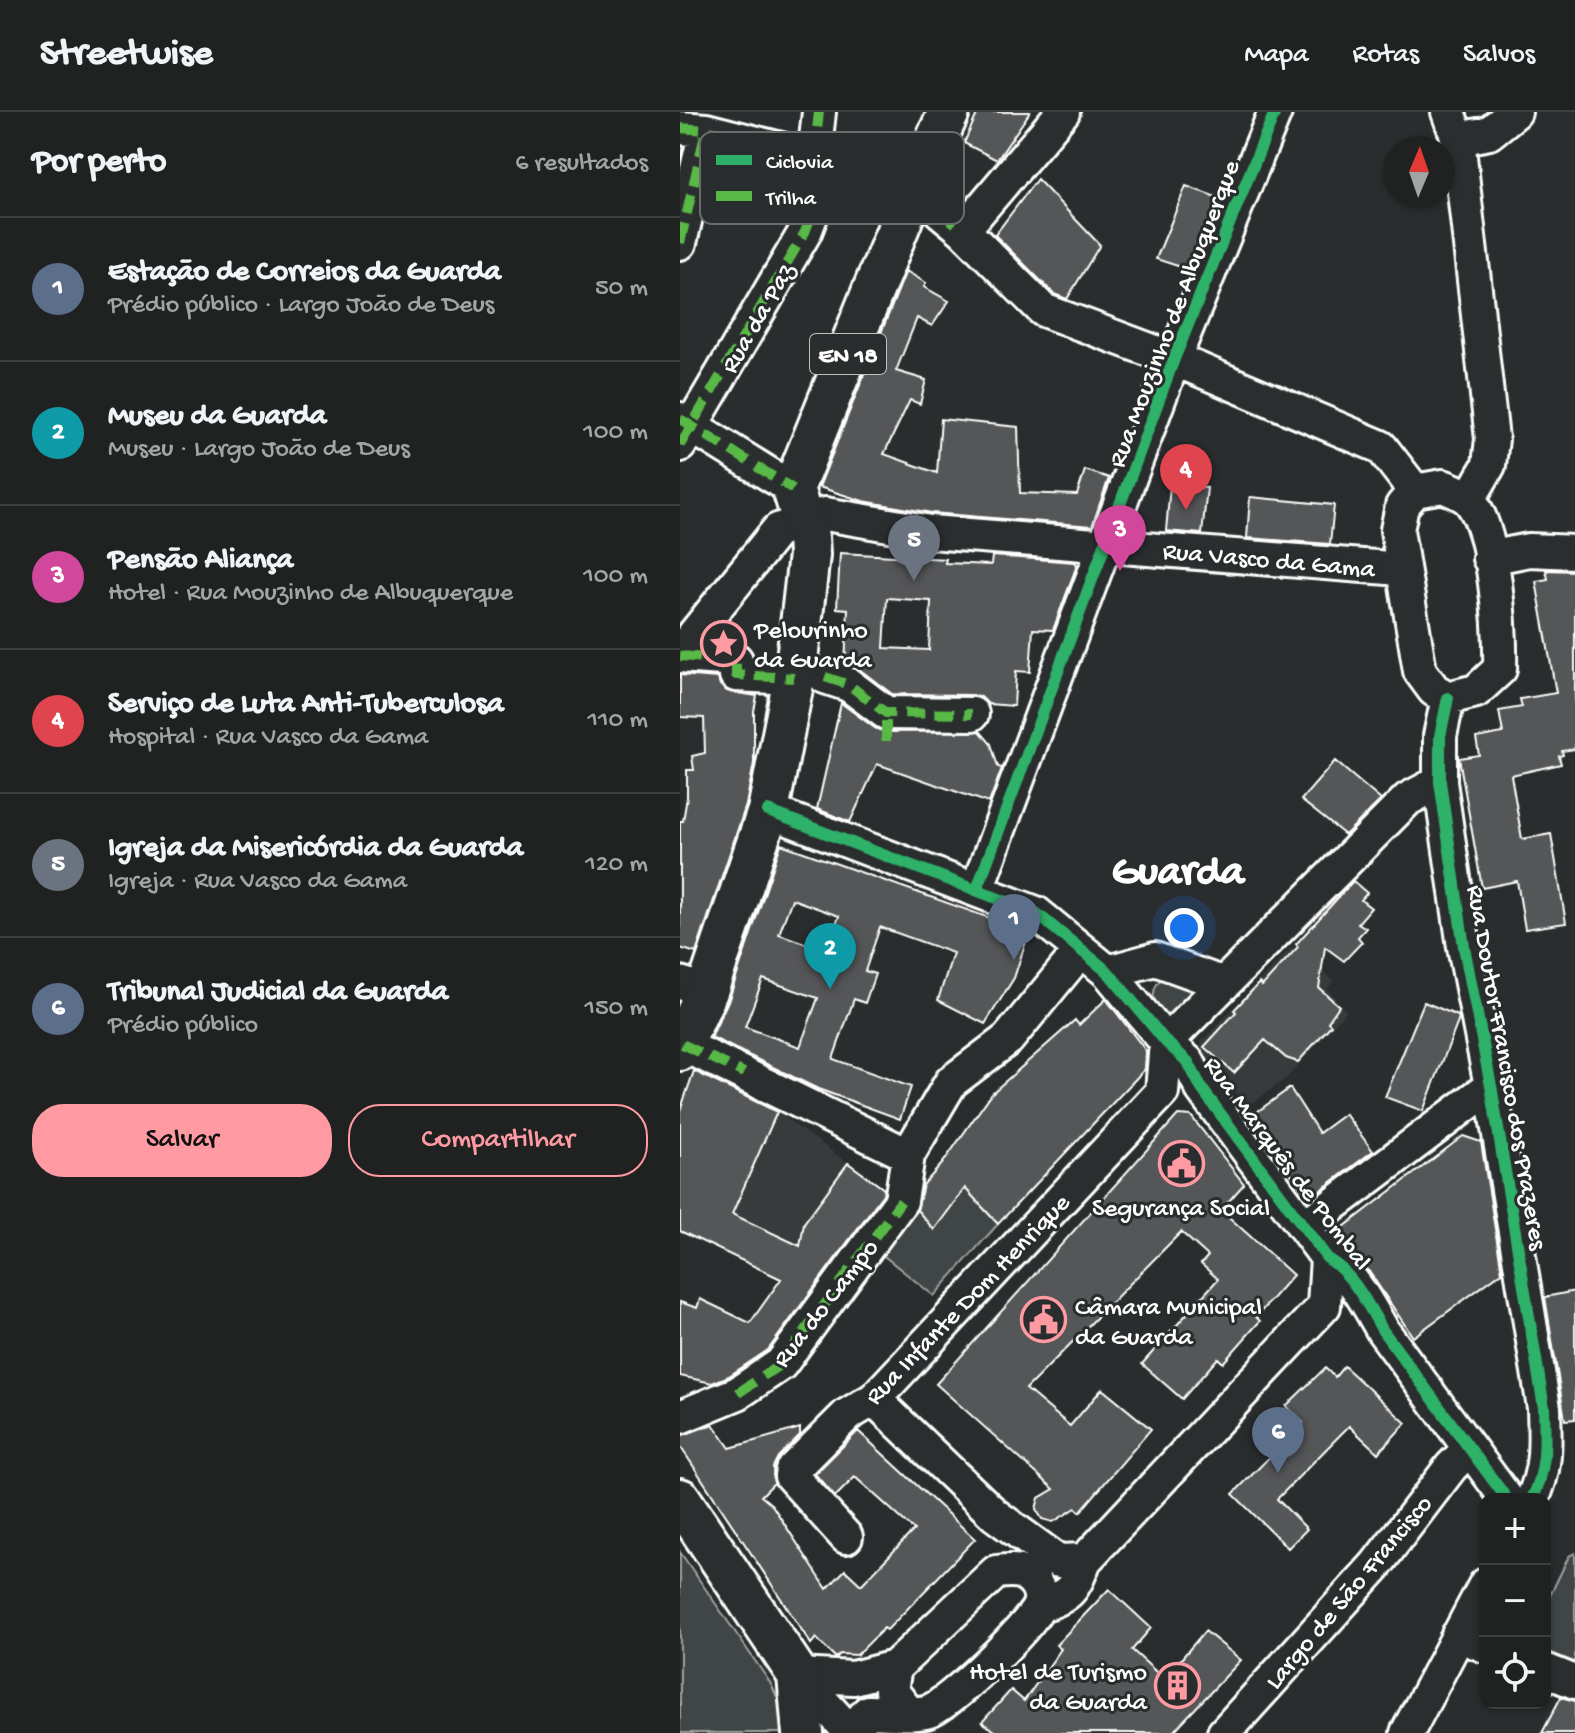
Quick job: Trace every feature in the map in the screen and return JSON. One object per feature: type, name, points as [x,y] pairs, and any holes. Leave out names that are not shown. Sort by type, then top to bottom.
[{"type":"main road","name":"EN 18","points":[[947,132],[949,112]]},
{"type":"main road","name":"EN 18","points":[[681,1047],[694,987],[768,811],[809,677],[809,555],[798,504],[932,224]]},
{"type":"main road","points":[[680,1499],[798,1675],[803,1733]]},
{"type":"street","name":"Rua da Paz","points":[[819,112],[825,132]]},
{"type":"street","points":[[964,190],[1063,112]]},
{"type":"street","name":"Rua Mouzinho de Albuquerque","points":[[977,889],[1174,359],[1275,112]]},
{"type":"street","points":[[1469,499],[1489,465],[1492,439],[1453,125],[1489,133],[1515,112]]},
{"type":"street","points":[[680,243],[693,129]]},
{"type":"street","name":"Rua da Paz","points":[[684,429],[754,323],[808,224]]},
{"type":"street","points":[[954,224],[1043,310],[1174,359],[1381,447],[1415,491]]},
{"type":"street","points":[[680,654],[798,504],[684,429]]},
{"type":"street","points":[[1443,486],[1469,499],[1482,523],[1489,558],[1495,593],[1500,669],[1476,691],[1448,698],[1434,690],[1420,671],[1397,530],[1402,506],[1415,491],[1443,486]]},
{"type":"street","name":"Rua Vasco da Gama","points":[[798,504],[825,514],[930,532],[1401,569]]},
{"type":"street","points":[[1489,558],[1529,550],[1575,552]]},
{"type":"street","points":[[680,654],[736,660],[736,675],[809,677],[849,685],[886,727],[972,714]]},
{"type":"street","name":"Rua Doutor Francisco dos Prazeres","points":[[1448,698],[1440,736],[1440,782],[1464,947],[1491,1086],[1544,1408],[1546,1449],[1541,1482],[1535,1493]]},
{"type":"street","points":[[1202,1089],[1162,1092],[1166,1042],[1408,799],[1440,782]]},
{"type":"street","name":"Rua Marquês de Pombal","points":[[768,811],[1036,913],[1108,972],[1166,1042],[1188,1062],[1202,1089],[1327,1258],[1340,1267],[1383,1331],[1502,1493]]},
{"type":"street","points":[[681,1047],[744,1073],[908,1155],[951,1082],[1008,1039],[1081,950]]},
{"type":"street","points":[[1108,972],[1155,959],[1224,984]]},
{"type":"street","points":[[1304,1227],[1491,1086]]},
{"type":"street","name":"Rua Infante Dom Henrique","points":[[846,1537],[791,1476],[792,1470],[847,1415],[874,1399],[1162,1092]]},
{"type":"street","name":"Rua do Campo","points":[[680,1417],[738,1393],[781,1364],[901,1201],[908,1155]]},
{"type":"street","points":[[1040,1605],[1060,1600],[1076,1582],[1085,1560],[1324,1306],[1327,1258]]},
{"type":"street","points":[[1324,1306],[1383,1331]]},
{"type":"street","points":[[874,1399],[995,1515],[1058,1561],[1085,1560]]},
{"type":"street","name":"Largo de São Francisco","points":[[1224,1733],[1376,1565],[1451,1467],[1469,1449]]},
{"type":"street","points":[[995,1515],[999,1536],[996,1572]]},
{"type":"street","points":[[1014,1570],[1028,1574],[1040,1589],[1040,1605],[1031,1621],[959,1691],[930,1711],[868,1712],[851,1733],[798,1675],[853,1678],[895,1667],[996,1572],[1014,1570]]},
{"type":"street","points":[[1407,1733],[1472,1641],[1479,1611]]},
{"type":"street","points":[[895,1667],[891,1690],[908,1712]]},
{"type":"street","points":[[1551,1672],[1575,1682]]},
{"type":"shaded area","points":[[1293,946],[1334,981],[1327,989],[1346,1011],[1287,1078],[1247,1107],[1203,1055],[1201,1042]]},
{"type":"shaded area","points":[[1164,976],[1194,985],[1197,996],[1174,1017],[1161,1010],[1154,1000],[1155,988]]},
{"type":"shaded area","points":[[777,1112],[894,1196],[819,1296],[716,1248]]},
{"type":"shaded area","points":[[959,1182],[998,1224],[934,1296],[874,1248],[908,1200],[934,1229],[960,1196],[952,1190]]},
{"type":"shaded area","points":[[680,1552],[771,1684],[778,1699],[782,1733],[680,1733]]},
{"type":"shaded area","points":[[1575,1553],[1575,1660],[1572,1668],[1551,1659],[1551,1594],[1569,1556]]},
{"type":"building","points":[[978,112],[1030,112],[997,160],[964,143]]},
{"type":"building","points":[[1037,179],[1100,245],[1067,299],[1054,294],[995,235]]},
{"type":"building","points":[[1186,186],[1219,198],[1190,270],[1156,259]]},
{"type":"building","points":[[906,271],[926,283],[924,287],[949,301],[932,326],[917,318],[896,371],[926,380],[920,404],[910,400],[884,454],[937,473],[941,419],[1018,427],[1020,493],[1077,495],[1085,470],[1109,478],[1092,526],[932,513],[863,501],[819,487]]},
{"type":"building","points":[[1170,485],[1207,488],[1202,534],[1166,531]]},
{"type":"building","points":[[1250,497],[1334,505],[1330,544],[1247,538]]},
{"type":"building","points":[[840,553],[946,559],[945,563],[991,565],[992,556],[1075,562],[1077,565],[1053,630],[1033,629],[1030,672],[1016,671],[1014,706],[988,704],[981,697],[972,695],[892,694],[860,670],[845,664],[848,609],[837,608]],"holes":[[[887,598],[931,601],[929,650],[884,648]]]},
{"type":"building","points":[[1546,570],[1575,571],[1575,749],[1562,751],[1563,755],[1559,756],[1561,764],[1511,775],[1522,839],[1551,834],[1566,923],[1525,929],[1517,881],[1482,888],[1459,758],[1479,755],[1476,738],[1503,733],[1499,711],[1522,707],[1520,699],[1556,693],[1536,581],[1548,579]]},
{"type":"building","points":[[680,675],[718,678],[727,691],[757,696],[754,763],[746,805],[696,953],[680,948],[680,821],[683,821],[687,797],[687,770],[694,770],[692,756],[705,753],[704,718],[680,717]]},
{"type":"building","points":[[841,703],[885,732],[980,731],[991,744],[998,767],[1002,768],[989,803],[877,764],[850,822],[817,809]]},
{"type":"building","points":[[1335,761],[1381,800],[1345,835],[1301,800]]},
{"type":"building","points":[[781,844],[1029,932],[1014,978],[985,1024],[938,1000],[953,953],[880,927],[865,971],[875,974],[865,1003],[854,999],[833,1059],[911,1087],[900,1119],[818,1089],[711,1037],[729,999]],"holes":[[[792,899],[839,916],[826,951],[779,934]],[[763,979],[818,998],[800,1047],[745,1027]]]},
{"type":"building","points":[[1353,881],[1367,893],[1361,900],[1371,908],[1358,923],[1366,928],[1358,937],[1362,942],[1344,961],[1325,947],[1319,988],[1339,1006],[1328,1022],[1331,1025],[1298,1062],[1286,1058],[1265,1040],[1234,1073],[1204,1047],[1259,983],[1262,986],[1298,947],[1296,944]]},
{"type":"building","points":[[1106,999],[1146,1051],[1145,1069],[998,1224],[965,1188],[934,1230],[917,1210],[923,1185],[942,1164],[992,1093],[1075,1020],[1079,1025]]},
{"type":"building","points":[[1424,1002],[1459,1019],[1423,1111],[1385,1097]]},
{"type":"building","points":[[694,1071],[777,1112],[732,1214],[800,1246],[804,1223],[848,1163],[884,1189],[768,1350],[729,1376],[712,1383],[680,1376],[680,1302],[697,1308],[700,1299],[750,1323],[781,1279],[680,1231],[680,1111]]},
{"type":"building","points":[[1290,1088],[1319,1133],[1345,1114],[1373,1151],[1309,1199],[1250,1117]]},
{"type":"building","points":[[1178,1115],[1191,1116],[1244,1184],[1221,1210],[1293,1275],[1256,1317],[1260,1321],[1223,1363],[1218,1358],[1182,1399],[1142,1364],[1218,1279],[1201,1264],[1208,1256],[1181,1232],[1026,1389],[1070,1426],[1102,1389],[1151,1429],[1080,1512],[1076,1508],[1053,1522],[1042,1519],[1036,1509],[1039,1498],[1054,1489],[936,1384]]},
{"type":"building","points":[[1463,1136],[1481,1142],[1502,1272],[1413,1337],[1368,1270],[1336,1233]]},
{"type":"building","points":[[1575,1291],[1575,1419],[1565,1420],[1545,1297]]},
{"type":"building","points":[[1344,1366],[1406,1423],[1378,1453],[1349,1426],[1277,1499],[1307,1529],[1288,1548],[1233,1494],[1303,1423],[1286,1406],[1325,1368],[1335,1377]]},
{"type":"building","points":[[713,1424],[730,1448],[800,1428],[800,1435],[778,1457],[773,1467],[774,1483],[761,1496],[772,1505],[827,1589],[845,1570],[861,1585],[914,1530],[855,1477],[835,1497],[815,1474],[858,1431],[975,1539],[887,1630],[884,1628],[857,1655],[840,1654],[836,1658],[816,1638],[811,1644],[680,1446],[680,1436]]},
{"type":"building","points":[[1109,1589],[1151,1628],[1132,1650],[1164,1679],[1205,1631],[1241,1660],[1172,1733],[998,1733],[982,1722],[1011,1690],[1024,1701],[1061,1649],[1056,1645]]},
{"type":"building","points":[[1561,1697],[1575,1701],[1575,1733],[1542,1733]]},
{"type":"marked path","points":[[817,132],[819,112]]},
{"type":"marked path","points":[[680,128],[714,132]]},
{"type":"marked path","points":[[680,243],[700,156]]},
{"type":"marked path","points":[[680,445],[808,224]]},
{"type":"marked path","points":[[956,224],[963,230]]},
{"type":"marked path","points":[[680,419],[793,489]]},
{"type":"marked path","points":[[680,656],[736,660],[736,675],[794,678]]},
{"type":"marked path","points":[[825,677],[849,685],[886,713],[972,714]]},
{"type":"marked path","points":[[886,713],[886,741]]},
{"type":"marked path","points":[[682,1044],[744,1073]]},
{"type":"marked path","points":[[738,1393],[781,1364],[901,1201]]},
{"type":"cycle path","points":[[977,889],[1174,359],[1275,112]]},
{"type":"cycle path","points":[[1448,698],[1440,736],[1440,782],[1464,947],[1491,1086],[1544,1408],[1543,1466],[1535,1493]]},
{"type":"cycle path","points":[[768,811],[1036,913],[1108,972],[1166,1042],[1188,1062],[1202,1089],[1327,1258],[1352,1281],[1383,1331],[1503,1493]]},
{"type":"place","name":"Serviço de Luta Anti-Tuberculosa","points":[[1186,510]]},
{"type":"place","name":"Pensão Aliança","points":[[1120,571]]},
{"type":"place","name":"Igreja da Misericórdia da Guarda","points":[[914,581]]},
{"type":"place","name":"Pelourinho da Guarda","points":[[723,643]]},
{"type":"place","name":"Estação de Correios da Guarda","points":[[1014,960]]},
{"type":"place","name":"Museu da Guarda","points":[[830,989]]},
{"type":"place","name":"Segurança Social","points":[[1181,1163]]},
{"type":"place","name":"Câmara Municipal da Guarda","points":[[1044,1320]]},
{"type":"place","name":"Tribunal Judicial da Guarda","points":[[1278,1473]]},
{"type":"place","name":"Hotel de Turismo da Guarda","points":[[1178,1685]]},
{"type":"district","name":"Guarda","points":[[1178,867]]}]
